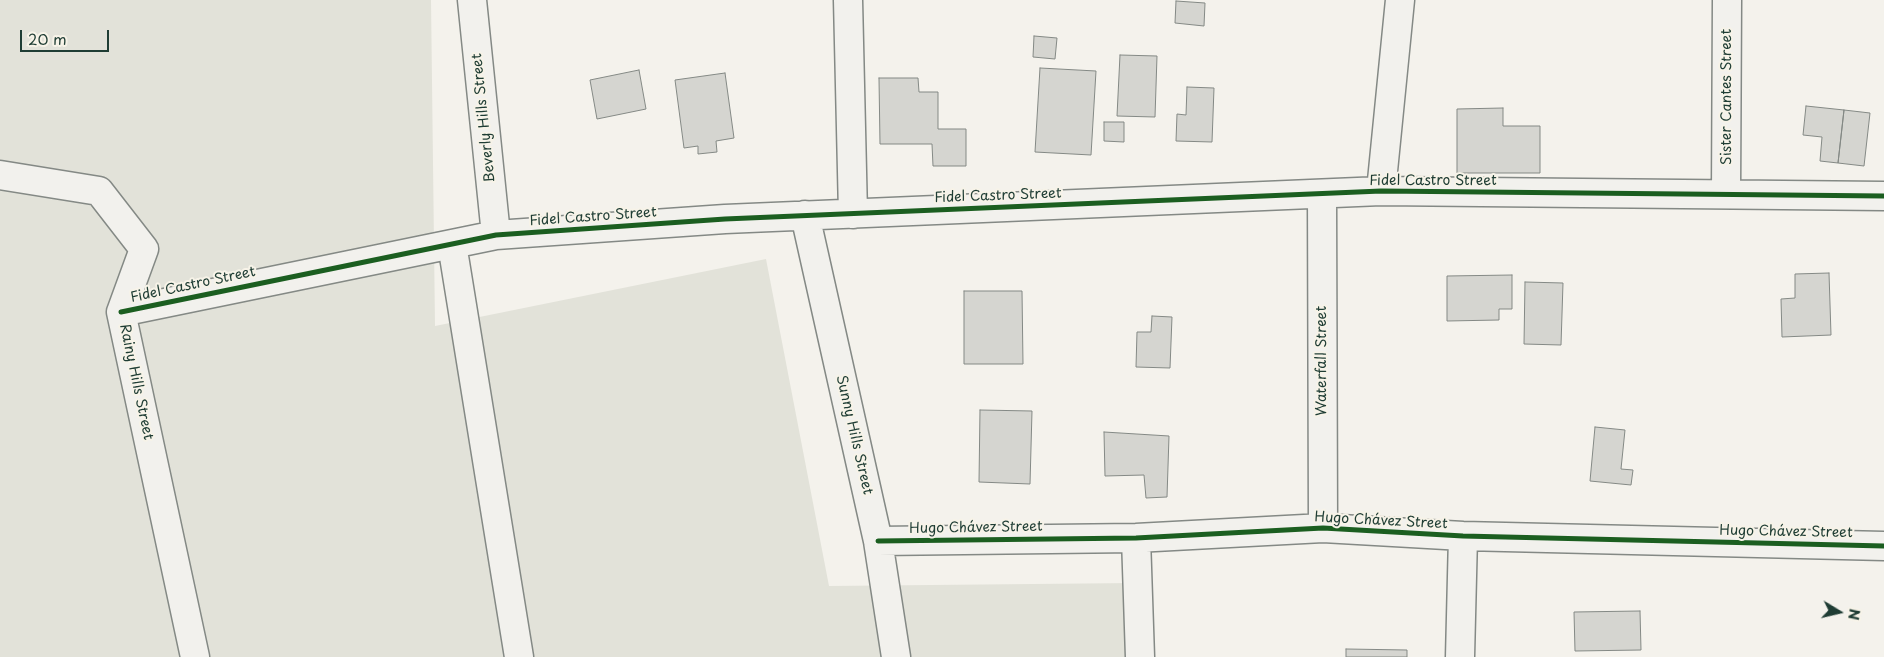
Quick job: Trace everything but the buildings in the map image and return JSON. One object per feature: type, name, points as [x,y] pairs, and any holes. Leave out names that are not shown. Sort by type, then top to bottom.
[{"type":"street","name":"Beverly Hills Street","points":[[472,0],[496,235]]},
{"type":"street","points":[[848,0],[853,214]]},
{"type":"street","points":[[1382,191],[1400,0]]},
{"type":"street","name":"Sister Cantes Street","points":[[1726,193],[1727,0]]},
{"type":"street","name":"Rainy Hills Street","points":[[0,175],[99,191],[144,249],[121,312],[195,657]]},
{"type":"street","name":"Fidel Castro Street","points":[[121,312],[496,235],[804,215],[1382,191],[1884,196]]},
{"type":"street","name":"Waterfall Street","points":[[1322,194],[1323,528]]},
{"type":"street","name":"Sunny Hills Street","points":[[804,215],[878,541],[896,657]]},
{"type":"street","points":[[452,244],[519,657]]},
{"type":"street","name":"Hugo Chávez Street","points":[[878,541],[1136,538],[1323,528],[1463,536],[1884,546]]},
{"type":"street","points":[[1460,657],[1463,536]]},
{"type":"street","points":[[1136,538],[1140,657]]},
{"type":"shaded area","points":[[0,0],[431,0],[435,326],[766,259],[829,586],[1135,583],[1131,657],[0,657]]},
{"type":"cycle path","points":[[121,312],[496,235],[725,219],[1381,191],[1884,196]]},
{"type":"cycle path","points":[[878,541],[1136,538],[1323,528],[1463,536],[1884,546]]}]
